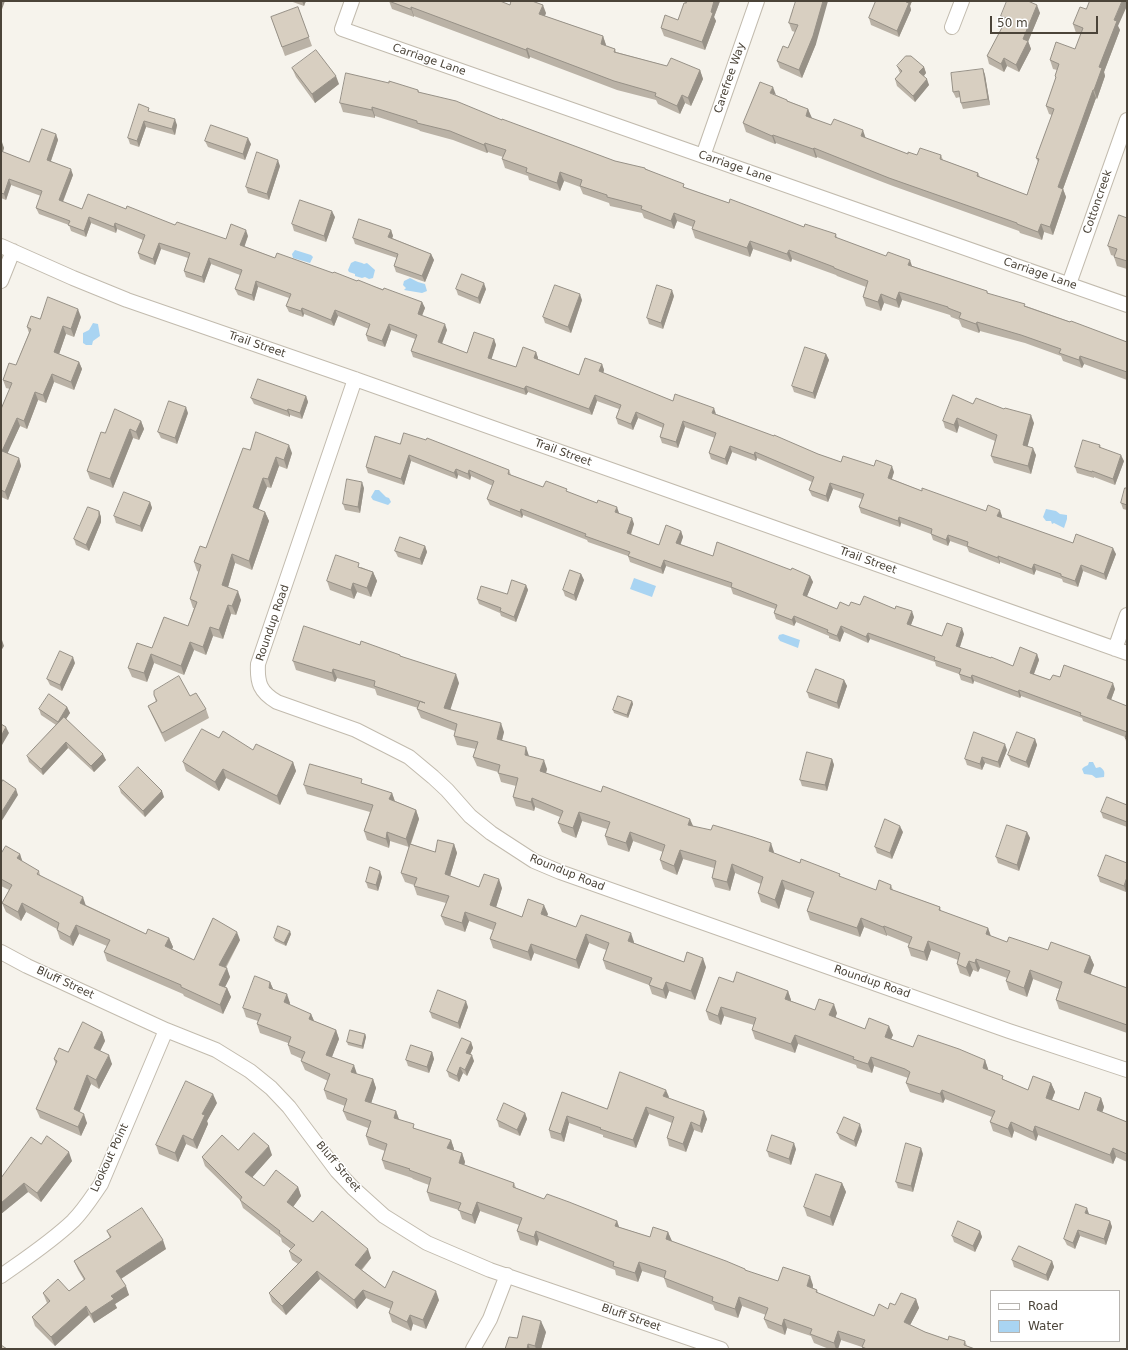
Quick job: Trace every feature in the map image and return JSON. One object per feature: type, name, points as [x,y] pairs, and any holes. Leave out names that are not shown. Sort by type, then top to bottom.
[{"type":"street","name":"Carriage Lane","points":[[352,1],[342,29],[1127,305]]},
{"type":"street","name":"Carefree Way","points":[[703,156],[757,1]]},
{"type":"street","points":[[952,27],[962,1]]},
{"type":"street","name":"Cottoncreek","points":[[1070,284],[1127,120]]},
{"type":"street","points":[[1,281],[7,248]]},
{"type":"street","name":"Trail Street","points":[[7,248],[73,278],[127,300],[355,379],[1121,651]]},
{"type":"street","name":"Roundup Road","points":[[355,379],[258,664],[257,676],[260,687],[267,696],[277,702],[356,730],[409,757],[447,790],[470,816],[491,833],[534,862],[1009,1031],[1127,1070]]},
{"type":"street","points":[[1121,651],[1127,615]]},
{"type":"street","name":"Bluff Street","points":[[1,952],[166,1030],[216,1050],[250,1071],[271,1088],[289,1107],[337,1171],[353,1188],[384,1216],[427,1243],[490,1270],[721,1349]]},
{"type":"street","name":"Lookout Point","points":[[1,1276],[48,1242],[73,1221],[86,1205],[100,1184],[166,1030]]},
{"type":"street","points":[[473,1349],[490,1319],[507,1275]]},
{"type":"water","points":[[295,250],[311,255],[313,257],[310,263],[293,258],[292,254]]},
{"type":"water","points":[[355,261],[364,264],[367,263],[375,270],[373,278],[362,278],[349,272],[348,270],[351,263]]},
{"type":"water","points":[[410,278],[425,284],[427,291],[422,293],[404,290],[406,288],[403,285],[404,281]]},
{"type":"water","points":[[93,323],[98,324],[100,336],[93,341],[92,345],[86,345],[83,343],[83,333],[89,330]]},
{"type":"water","points":[[375,490],[379,490],[389,498],[391,502],[388,505],[373,500],[371,497]]},
{"type":"water","points":[[1046,509],[1067,515],[1064,528],[1054,523],[1052,524],[1051,521],[1046,521],[1043,517]]},
{"type":"water","points":[[634,578],[656,586],[652,597],[630,589]]},
{"type":"water","points":[[783,634],[800,640],[798,648],[780,641],[778,638],[779,635]]},
{"type":"water","points":[[1089,762],[1093,762],[1096,768],[1100,767],[1102,769],[1104,772],[1104,777],[1096,778],[1092,775],[1084,774],[1082,769],[1088,765]]},
{"type":"building","points":[[389,1],[500,1],[510,5],[511,1],[532,1],[543,5],[539,14],[603,36],[601,44],[615,49],[614,52],[667,66],[671,58],[700,70],[688,98],[682,95],[677,106],[655,96],[656,93],[614,81],[527,48],[526,50],[411,7],[411,9]]},
{"type":"building","points":[[686,1],[714,1],[711,12],[713,13],[702,42],[661,28],[665,15],[678,20]]},
{"type":"building","points":[[796,1],[823,1],[813,36],[799,70],[777,61],[783,46],[788,48],[798,25],[789,23]]},
{"type":"building","points":[[876,1],[907,1],[906,2],[909,3],[897,31],[869,18]]},
{"type":"building","points":[[1007,1],[1028,1],[1037,5],[1023,39],[1028,41],[1016,65],[1004,58],[1001,64],[987,56],[1007,18],[1001,16]]},
{"type":"building","points":[[1090,1],[1122,1],[1114,20],[1117,21],[1099,67],[1102,68],[1058,187],[1063,189],[1050,227],[1041,224],[1038,232],[1017,223],[889,178],[814,148],[813,149],[773,135],[772,136],[743,123],[760,82],[773,87],[770,93],[808,109],[806,116],[831,125],[834,119],[863,130],[861,136],[908,154],[908,152],[917,155],[920,148],[941,155],[940,159],[978,173],[977,176],[1027,195],[1039,159],[1036,158],[1054,109],[1046,106],[1059,64],[1050,60],[1056,42],[1075,49],[1083,28],[1073,24],[1080,7],[1086,9]]},
{"type":"building","points":[[298,7],[309,37],[282,47],[271,17]]},
{"type":"building","points":[[316,50],[336,76],[312,94],[292,68]]},
{"type":"building","points":[[906,56],[911,56],[924,67],[919,72],[927,79],[913,96],[895,79],[902,71],[897,66]]},
{"type":"building","points":[[983,69],[988,99],[961,103],[959,91],[953,92],[951,73]]},
{"type":"building","points":[[346,73],[389,83],[389,81],[418,90],[418,92],[456,101],[502,120],[615,161],[645,168],[684,184],[683,187],[729,203],[730,199],[804,227],[805,224],[836,234],[835,237],[886,256],[888,252],[910,260],[908,265],[987,291],[987,293],[1025,304],[1024,306],[1070,322],[1071,321],[1127,342],[1127,372],[1080,356],[1079,360],[1059,353],[1061,349],[1021,335],[977,322],[976,324],[959,318],[961,313],[948,307],[899,292],[896,300],[881,294],[878,302],[863,297],[868,281],[789,250],[787,254],[750,241],[747,248],[692,229],[695,221],[674,213],[671,221],[641,209],[642,206],[607,197],[607,195],[580,186],[582,180],[560,172],[557,183],[526,172],[527,168],[502,159],[506,150],[485,143],[484,145],[450,131],[417,123],[417,121],[372,107],[372,110],[340,103]]},
{"type":"building","points":[[139,104],[149,108],[148,111],[175,119],[172,129],[144,121],[137,141],[128,138]]},
{"type":"building","points":[[211,125],[248,138],[243,154],[205,141]]},
{"type":"building","points":[[42,129],[56,134],[47,160],[71,169],[59,200],[82,209],[88,194],[126,209],[127,206],[175,225],[177,222],[226,239],[231,224],[246,230],[240,245],[275,258],[277,253],[422,302],[418,314],[445,324],[438,342],[467,353],[474,332],[494,339],[488,358],[516,367],[523,347],[536,352],[534,358],[579,375],[585,358],[602,364],[599,371],[673,401],[675,394],[714,408],[712,413],[774,435],[818,454],[841,462],[843,456],[874,466],[876,460],[892,466],[888,478],[922,491],[922,488],[986,511],[988,505],[1000,510],[997,516],[1073,543],[1076,534],[1113,548],[1104,574],[1081,565],[1075,581],[1034,564],[1032,569],[998,556],[998,558],[967,546],[968,542],[948,535],[946,540],[931,534],[932,529],[899,517],[898,521],[859,507],[864,494],[830,483],[826,496],[809,490],[814,477],[755,452],[754,455],[730,446],[725,459],[709,453],[716,433],[683,421],[676,442],[660,437],[664,424],[636,412],[631,424],[616,418],[621,405],[595,395],[589,409],[526,386],[524,389],[411,351],[417,335],[389,324],[382,341],[366,335],[370,324],[335,310],[331,320],[302,308],[301,311],[286,306],[291,294],[256,281],[252,295],[235,289],[242,270],[209,258],[202,277],[184,271],[190,253],[159,243],[153,259],[138,253],[145,235],[115,223],[114,227],[89,217],[84,231],[68,225],[70,221],[36,208],[42,191],[9,179],[4,194],[1,193],[1,151],[29,162]]},
{"type":"building","points":[[257,152],[278,160],[267,194],[246,187]]},
{"type":"building","points":[[300,200],[332,211],[324,236],[292,224]]},
{"type":"building","points":[[1119,215],[1127,218],[1127,261],[1114,257],[1117,249],[1108,246]]},
{"type":"building","points":[[359,219],[391,230],[388,237],[431,254],[422,276],[394,266],[398,254],[353,238]]},
{"type":"building","points":[[462,274],[484,283],[478,298],[456,289]]},
{"type":"building","points":[[555,285],[580,294],[568,327],[543,317]]},
{"type":"building","points":[[657,285],[672,290],[661,323],[647,318]]},
{"type":"building","points":[[48,297],[78,309],[71,329],[63,326],[54,352],[79,362],[71,382],[52,374],[43,395],[35,392],[24,421],[17,418],[2,451],[19,458],[5,492],[1,490],[1,409],[12,383],[3,380],[9,363],[16,365],[31,329],[27,327],[31,316],[40,319]]},
{"type":"building","points":[[805,347],[826,354],[813,393],[792,386]]},
{"type":"building","points":[[258,379],[306,396],[300,413],[288,409],[287,411],[251,398]]},
{"type":"building","points":[[953,395],[973,404],[976,398],[1004,409],[1031,415],[1023,445],[1033,448],[1028,466],[991,456],[997,435],[957,418],[954,425],[943,421]]},
{"type":"building","points":[[169,401],[186,407],[175,438],[158,432]]},
{"type":"building","points":[[115,409],[141,421],[136,432],[130,429],[110,479],[87,471],[101,432],[105,433]]},
{"type":"building","points":[[256,432],[289,445],[284,460],[276,457],[268,479],[263,478],[253,507],[265,512],[249,561],[232,554],[222,585],[238,591],[232,606],[228,605],[219,630],[210,627],[203,647],[190,642],[181,666],[151,654],[144,673],[128,668],[137,643],[152,648],[164,617],[188,626],[197,602],[190,599],[201,565],[194,562],[200,546],[206,548],[243,448],[250,450]]},
{"type":"building","points":[[404,433],[426,440],[427,438],[509,470],[508,474],[543,487],[546,481],[567,489],[566,491],[597,503],[598,500],[617,507],[615,512],[632,518],[627,533],[659,545],[666,525],[681,531],[676,543],[713,556],[717,542],[791,570],[792,568],[810,576],[803,595],[837,609],[840,602],[849,606],[851,602],[860,605],[864,596],[895,609],[896,606],[912,611],[907,624],[942,636],[947,623],[962,628],[956,646],[991,657],[1013,666],[1020,647],[1037,654],[1030,673],[1050,680],[1053,675],[1060,677],[1064,665],[1113,683],[1107,698],[1127,706],[1127,732],[1019,690],[1018,692],[972,675],[971,678],[959,674],[961,669],[934,660],[935,657],[868,633],[866,637],[841,626],[837,636],[827,632],[828,630],[794,616],[792,620],[774,613],[777,605],[731,587],[732,583],[664,560],[661,568],[628,556],[630,552],[585,536],[586,534],[521,509],[520,512],[487,499],[494,481],[469,470],[468,474],[456,469],[454,473],[409,455],[401,479],[366,467],[375,436],[400,444]]},
{"type":"building","points":[[1083,440],[1100,445],[1099,447],[1121,455],[1113,479],[1092,471],[1075,467]]},
{"type":"building","points":[[347,479],[362,482],[358,507],[343,504]]},
{"type":"building","points":[[1125,488],[1127,488],[1127,505],[1121,503]]},
{"type":"building","points":[[124,492],[150,502],[140,526],[114,516]]},
{"type":"building","points":[[88,507],[99,511],[99,516],[86,545],[74,539]]},
{"type":"building","points":[[400,537],[425,546],[420,559],[395,551]]},
{"type":"building","points":[[336,555],[359,563],[358,567],[373,572],[367,588],[353,583],[351,590],[327,581]]},
{"type":"building","points":[[570,570],[581,574],[574,595],[563,590]]},
{"type":"building","points":[[512,580],[526,585],[514,617],[500,611],[501,608],[477,599],[481,586],[507,594]]},
{"type":"building","points":[[304,626],[360,645],[361,641],[400,656],[456,674],[444,708],[501,723],[497,739],[526,747],[525,755],[544,760],[540,771],[601,792],[603,786],[690,819],[688,825],[711,830],[713,825],[771,843],[769,851],[800,863],[801,859],[876,890],[879,880],[891,885],[890,889],[940,907],[939,910],[988,928],[986,934],[1007,942],[1009,937],[1048,950],[1051,942],[1090,956],[1084,972],[1127,988],[1127,1025],[1056,1000],[1062,982],[1030,970],[1024,988],[1006,981],[1010,971],[976,959],[975,963],[969,961],[966,968],[957,964],[960,953],[928,941],[924,952],[908,947],[912,937],[884,926],[883,927],[861,918],[857,928],[807,911],[814,892],[782,880],[775,900],[758,893],[763,877],[732,864],[727,882],[712,878],[716,861],[680,850],[674,866],[660,860],[665,845],[630,832],[626,843],[605,836],[610,822],[579,812],[573,828],[558,823],[563,811],[532,798],[531,802],[513,797],[518,778],[498,773],[500,765],[473,757],[478,742],[454,736],[457,724],[417,709],[420,701],[374,686],[375,681],[333,669],[332,673],[293,661]]},
{"type":"building","points":[[60,651],[73,657],[60,685],[47,679]]},
{"type":"building","points":[[816,669],[844,680],[837,703],[807,692]]},
{"type":"building","points":[[179,676],[190,696],[196,693],[206,709],[162,733],[148,706],[157,701],[154,691]]},
{"type":"building","points":[[49,694],[67,707],[58,722],[39,709]]},
{"type":"building","points":[[618,696],[632,701],[627,715],[613,710]]},
{"type":"building","points":[[64,717],[103,754],[91,766],[66,742],[41,769],[27,756]]},
{"type":"building","points":[[1,724],[6,727],[1,736]]},
{"type":"building","points":[[202,729],[219,738],[223,731],[253,750],[256,744],[293,762],[277,796],[223,769],[215,782],[183,762]]},
{"type":"building","points":[[974,732],[1005,744],[998,762],[982,757],[980,764],[965,759]]},
{"type":"building","points":[[1017,732],[1035,739],[1026,762],[1008,755]]},
{"type":"building","points":[[807,752],[832,759],[825,785],[800,780]]},
{"type":"building","points":[[310,764],[362,779],[361,783],[392,793],[389,799],[416,810],[406,839],[387,832],[386,839],[364,831],[373,805],[304,785]]},
{"type":"building","points":[[138,767],[162,791],[143,811],[119,787]]},
{"type":"building","points":[[3,780],[16,789],[1,813],[1,784]]},
{"type":"building","points":[[1107,797],[1127,805],[1127,822],[1101,812]]},
{"type":"building","points":[[885,819],[900,826],[890,853],[875,847]]},
{"type":"building","points":[[1007,825],[1027,832],[1017,865],[996,857]]},
{"type":"building","points":[[438,840],[454,844],[445,874],[479,887],[484,874],[499,879],[490,905],[522,917],[528,899],[544,905],[541,914],[576,927],[581,915],[631,933],[628,941],[684,962],[687,952],[703,958],[691,991],[666,982],[663,990],[649,985],[652,978],[603,960],[609,943],[586,934],[576,960],[531,944],[528,952],[490,939],[496,923],[465,912],[462,923],[441,916],[449,896],[414,886],[417,878],[401,873],[410,844],[435,852]]},
{"type":"building","points":[[6,846],[20,854],[17,858],[39,871],[37,874],[83,897],[80,903],[146,934],[148,929],[169,938],[165,946],[194,960],[213,918],[237,932],[219,965],[227,968],[219,985],[227,988],[220,1005],[181,987],[181,985],[104,952],[110,940],[76,925],[70,937],[57,930],[59,923],[22,903],[18,912],[2,903],[12,885],[1,879],[1,854]]},
{"type":"building","points":[[1106,855],[1127,863],[1127,877],[1124,886],[1098,876]]},
{"type":"building","points":[[370,867],[380,871],[376,885],[366,882]]},
{"type":"building","points":[[278,926],[290,931],[284,943],[274,938]]},
{"type":"building","points":[[737,972],[788,991],[785,999],[815,1010],[819,999],[834,1004],[829,1015],[865,1029],[869,1018],[889,1026],[885,1037],[913,1047],[918,1035],[959,1049],[985,1060],[983,1068],[1003,1076],[1002,1079],[1028,1090],[1033,1076],[1051,1083],[1046,1098],[1079,1110],[1085,1092],[1101,1098],[1097,1110],[1127,1122],[1127,1154],[1113,1148],[1110,1155],[1035,1126],[1033,1132],[1011,1122],[1008,1129],[990,1122],[995,1111],[942,1090],[940,1094],[906,1083],[910,1072],[905,1069],[871,1057],[868,1064],[853,1059],[854,1057],[795,1035],[791,1044],[752,1030],[756,1018],[721,1007],[718,1016],[706,1011],[719,977],[733,982]]},
{"type":"building","points":[[255,976],[270,982],[269,988],[287,994],[284,1002],[311,1014],[309,1019],[336,1030],[326,1055],[354,1065],[351,1072],[373,1079],[365,1101],[396,1111],[394,1118],[414,1124],[413,1128],[451,1140],[447,1148],[462,1153],[459,1163],[514,1183],[513,1187],[544,1199],[547,1194],[617,1221],[615,1226],[650,1237],[653,1227],[668,1232],[666,1239],[726,1261],[745,1270],[778,1281],[783,1267],[810,1276],[807,1286],[817,1290],[816,1292],[874,1316],[879,1304],[888,1309],[890,1303],[895,1305],[901,1293],[916,1299],[904,1322],[925,1332],[948,1340],[949,1336],[965,1341],[964,1345],[975,1349],[867,1349],[862,1347],[865,1340],[838,1331],[834,1343],[810,1334],[812,1329],[784,1319],[782,1326],[764,1319],[768,1308],[739,1297],[735,1309],[712,1301],[713,1297],[664,1278],[666,1271],[639,1262],[635,1273],[613,1266],[614,1262],[536,1231],[534,1237],[517,1231],[522,1218],[477,1202],[472,1215],[458,1210],[461,1203],[427,1192],[431,1178],[409,1170],[410,1169],[382,1160],[387,1144],[366,1136],[371,1121],[343,1111],[347,1099],[324,1090],[330,1074],[301,1061],[305,1052],[288,1045],[291,1037],[257,1024],[261,1014],[243,1008]]},
{"type":"building","points":[[438,990],[466,1001],[458,1023],[430,1012]]},
{"type":"building","points":[[83,1022],[102,1032],[94,1048],[109,1055],[96,1080],[87,1075],[74,1109],[84,1114],[78,1127],[36,1109],[57,1061],[54,1059],[59,1048],[68,1052]]},
{"type":"building","points":[[350,1030],[365,1034],[362,1046],[347,1042]]},
{"type":"building","points":[[462,1038],[471,1042],[466,1053],[472,1055],[465,1070],[460,1067],[457,1076],[447,1071]]},
{"type":"building","points":[[411,1045],[432,1052],[427,1067],[406,1060]]},
{"type":"building","points":[[620,1072],[666,1090],[663,1096],[704,1111],[700,1126],[691,1122],[683,1144],[667,1138],[674,1117],[646,1107],[633,1140],[567,1116],[561,1134],[549,1130],[562,1092],[607,1109]]},
{"type":"building","points":[[186,1081],[213,1094],[202,1114],[205,1115],[193,1140],[183,1135],[175,1153],[156,1145]]},
{"type":"building","points":[[504,1103],[525,1113],[517,1130],[497,1120]]},
{"type":"building","points":[[844,1117],[860,1124],[854,1141],[837,1133]]},
{"type":"building","points":[[254,1133],[269,1146],[245,1172],[264,1186],[276,1170],[298,1187],[287,1202],[313,1222],[322,1211],[368,1249],[355,1265],[385,1288],[393,1271],[436,1291],[423,1320],[410,1315],[407,1322],[389,1313],[393,1302],[363,1290],[354,1300],[317,1271],[282,1306],[269,1293],[302,1260],[289,1251],[295,1245],[279,1233],[280,1231],[240,1200],[242,1197],[202,1157],[222,1135],[238,1150]]},
{"type":"building","points":[[772,1135],[794,1143],[789,1159],[767,1151]]},
{"type":"building","points":[[47,1136],[69,1152],[37,1193],[24,1183],[1,1203],[1,1178],[31,1137],[41,1144]]},
{"type":"building","points":[[906,1143],[921,1148],[911,1186],[896,1182]]},
{"type":"building","points":[[816,1174],[842,1183],[830,1217],[804,1207]]},
{"type":"building","points":[[1076,1204],[1087,1208],[1085,1213],[1110,1221],[1104,1239],[1078,1230],[1073,1243],[1064,1239]]},
{"type":"building","points":[[142,1208],[163,1240],[116,1271],[126,1286],[111,1296],[114,1299],[91,1314],[86,1306],[51,1337],[32,1317],[50,1301],[43,1293],[58,1279],[69,1291],[85,1279],[74,1261],[111,1237],[107,1231]]},
{"type":"building","points":[[958,1221],[980,1231],[973,1246],[952,1236]]},
{"type":"building","points":[[1019,1246],[1052,1261],[1046,1275],[1012,1260]]},
{"type":"building","points":[[523,1316],[541,1321],[535,1346],[528,1344],[527,1349],[505,1349],[509,1337],[517,1338]]},
{"type":"building","points":[[1,1345],[7,1349],[1,1349]]}]
